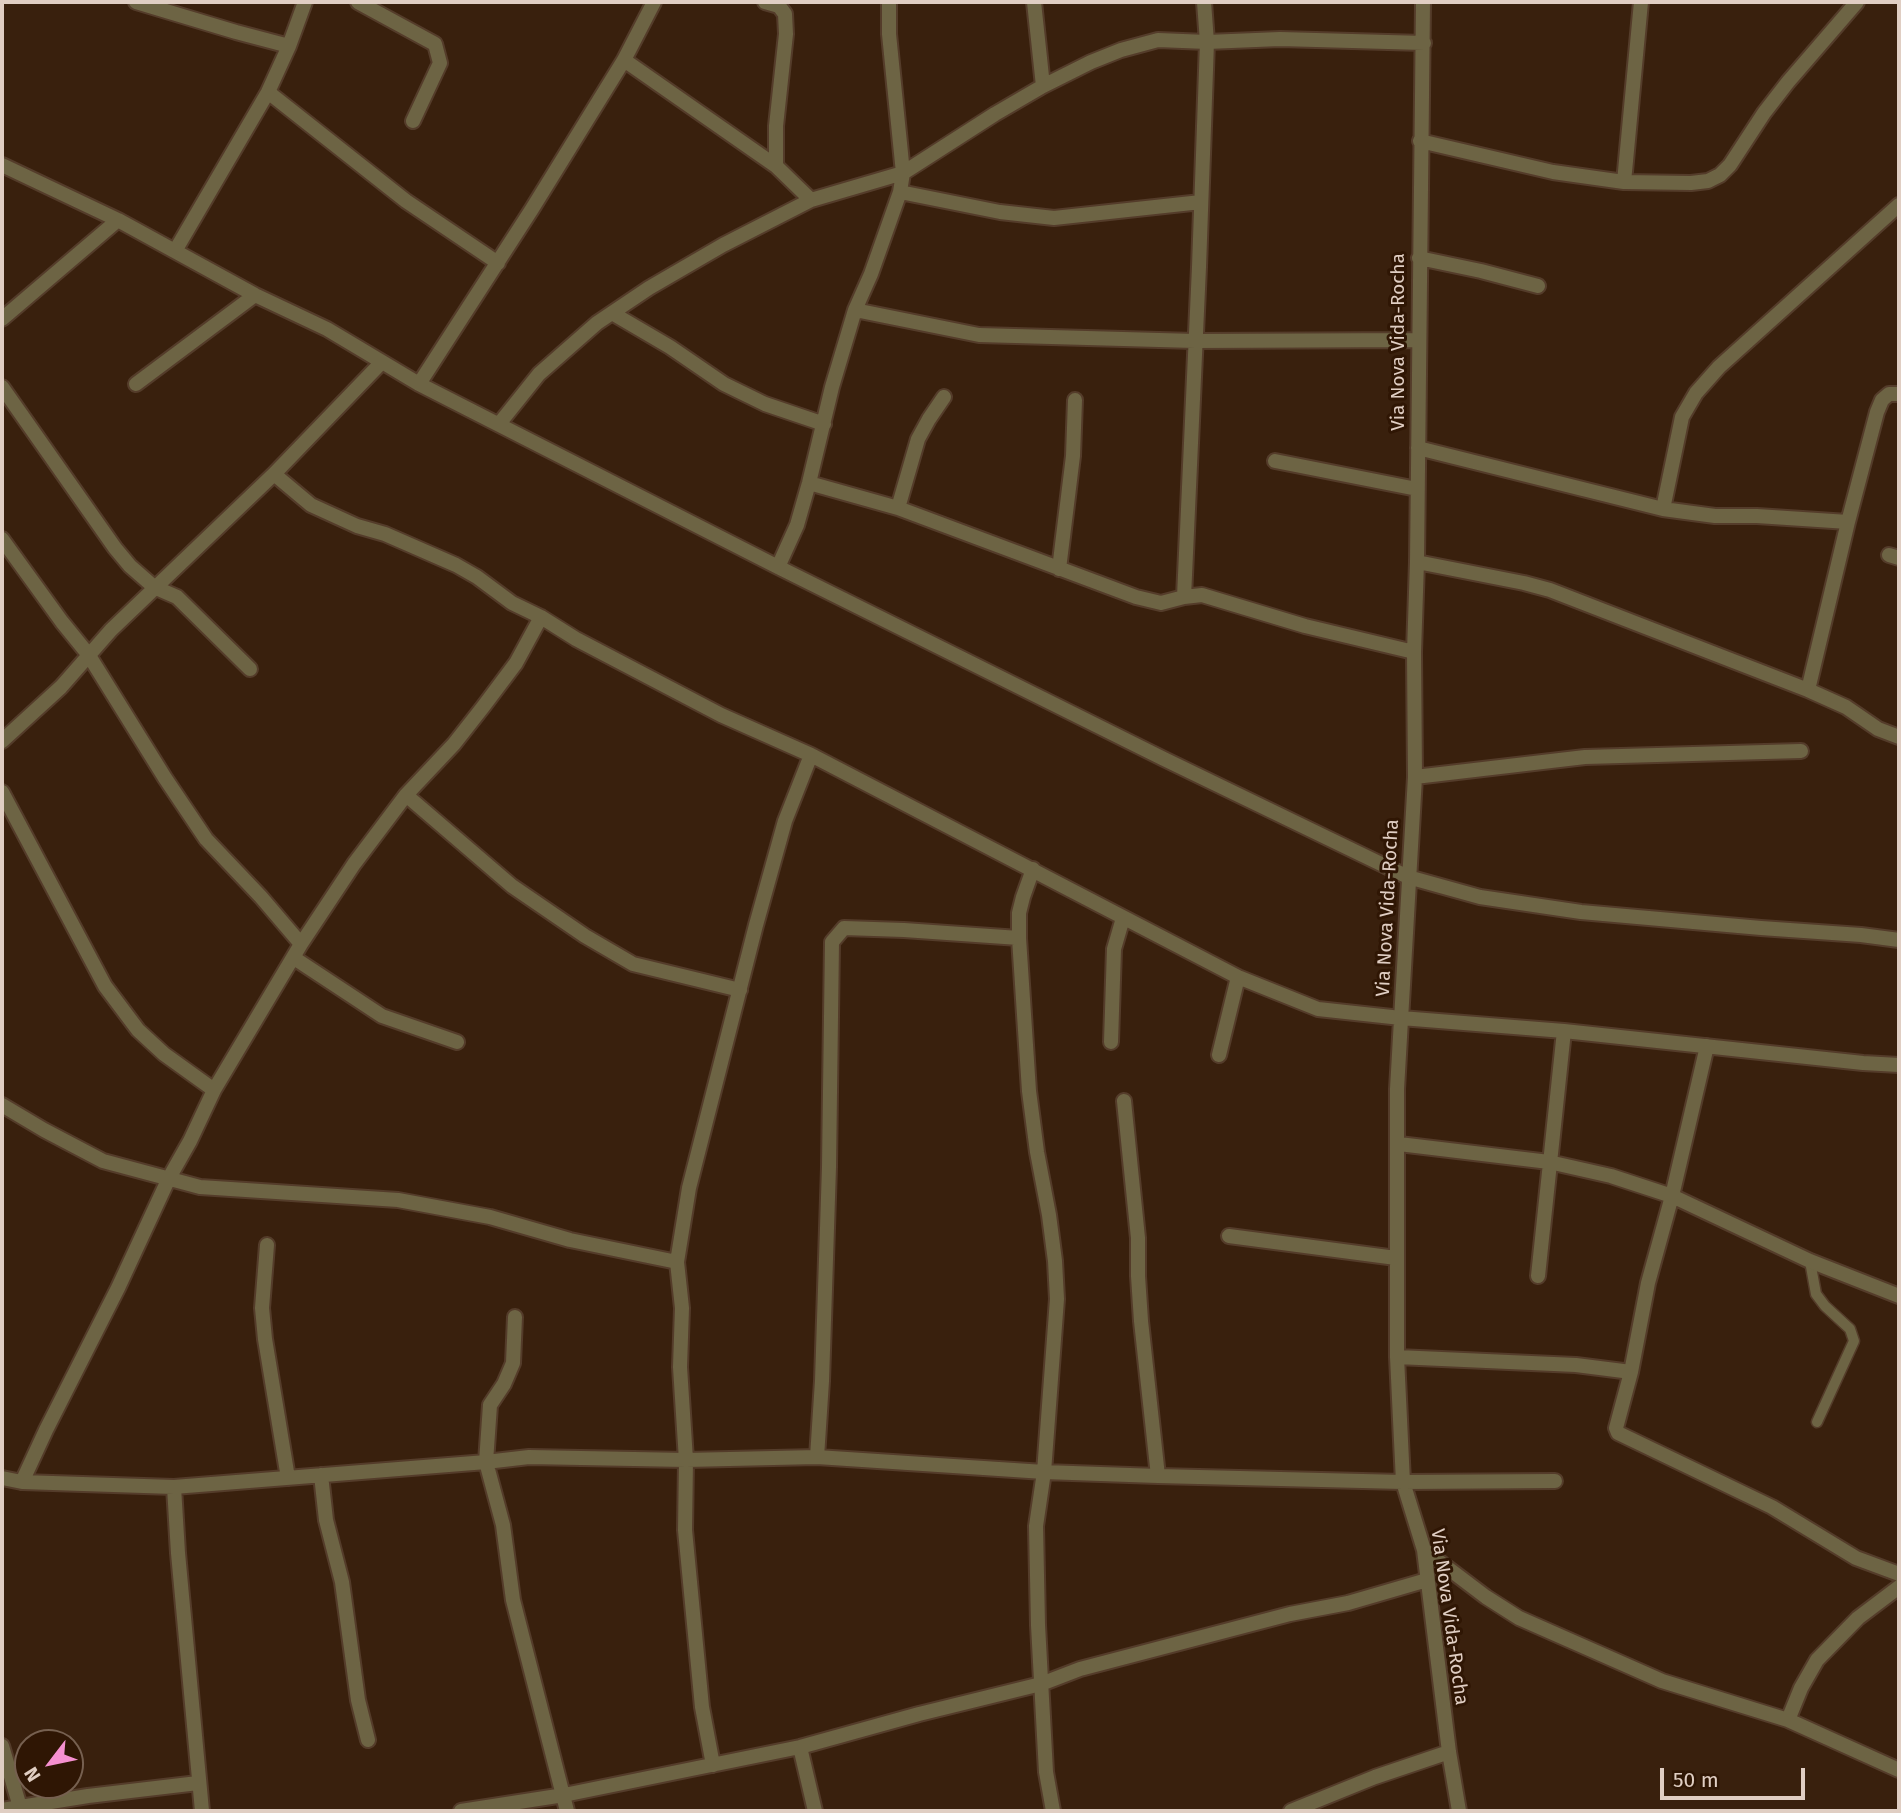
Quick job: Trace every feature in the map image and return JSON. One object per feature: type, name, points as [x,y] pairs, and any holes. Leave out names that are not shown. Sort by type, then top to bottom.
[{"type":"street","points":[[136,2],[289,46]]},
{"type":"street","points":[[175,251],[268,92],[305,2]]},
{"type":"street","points":[[358,2],[435,44],[440,63],[413,121]]},
{"type":"street","points":[[419,384],[624,60],[654,2]]},
{"type":"street","points":[[765,2],[779,6],[785,14],[786,34],[776,125],[776,166]]},
{"type":"street","points":[[778,567],[797,525],[832,387],[855,310],[872,274],[900,192],[903,173],[889,34],[890,2]]},
{"type":"street","points":[[1034,2],[1043,86]]},
{"type":"street","points":[[1184,597],[1207,42],[1204,2]]},
{"type":"street","name":"Via Nova Vida-Rocha","points":[[1423,2],[1414,652],[1415,777],[1397,1089],[1397,1357],[1403,1482],[1424,1550],[1459,1811]]},
{"type":"street","points":[[1624,183],[1641,2]]},
{"type":"street","points":[[1420,141],[1553,172],[1624,183],[1708,181],[1730,165],[1788,82],[1857,2]]},
{"type":"street","points":[[499,424],[539,374],[597,323],[649,288],[811,200],[903,173],[995,114],[1091,62],[1158,40],[1207,42],[1280,39],[1424,43]]},
{"type":"street","points":[[624,60],[776,166],[811,200]]},
{"type":"street","points":[[268,92],[406,201],[498,263]]},
{"type":"street","points":[[2,165],[118,220],[255,295],[327,329],[419,384],[778,567],[1408,877],[1480,897],[1581,912],[1861,934],[1899,940]]},
{"type":"street","points":[[900,192],[1000,212],[1054,218],[1201,202]]},
{"type":"street","points":[[1663,509],[1682,417],[1696,393],[1719,367],[1899,205]]},
{"type":"street","points":[[2,319],[118,220]]},
{"type":"street","points":[[1419,258],[1538,286]]},
{"type":"street","points":[[136,384],[255,295]]},
{"type":"street","points":[[855,310],[979,335],[1195,341],[1419,340]]},
{"type":"street","points":[[612,313],[670,347],[724,384],[765,404],[824,424]]},
{"type":"street","points":[[2,741],[61,687],[88,653],[274,474],[381,363]]},
{"type":"street","points":[[2,387],[115,548],[154,587],[177,597],[250,669]]},
{"type":"street","points":[[1808,690],[1848,522],[1882,400],[1889,394],[1899,394]]},
{"type":"street","points":[[898,508],[918,439],[944,397]]},
{"type":"street","points":[[1059,569],[1073,456],[1075,400]]},
{"type":"street","points":[[1418,447],[1663,509],[1715,516],[1848,522]]},
{"type":"street","points":[[1275,461],[1417,489]]},
{"type":"street","points":[[274,474],[311,505],[456,565],[512,603],[721,715],[811,755],[1238,977],[1318,1009],[1899,1065]]},
{"type":"street","points":[[809,483],[898,508],[1136,597],[1161,603],[1202,595],[1304,626],[1414,652]]},
{"type":"street","points":[[2,539],[88,653],[206,839],[261,897],[297,951],[382,1016],[457,1042]]},
{"type":"street","points":[[1417,562],[1550,590],[1808,690],[1846,707],[1878,729],[1899,737]]},
{"type":"street","points":[[22,1482],[214,1090],[297,951],[354,864],[406,795],[454,744],[516,663],[541,617]]},
{"type":"street","points":[[1415,777],[1585,757],[1801,751]]},
{"type":"street","points":[[713,1765],[702,1707],[685,1530],[686,1460],[680,1367],[682,1308],[677,1262],[689,1188],[740,990],[785,821],[811,755]]},
{"type":"street","points":[[2,792],[105,986],[138,1030],[164,1054],[214,1090]]},
{"type":"street","points":[[406,795],[512,886],[585,936],[633,964],[740,990]]},
{"type":"street","points":[[1033,869],[1019,913],[1019,938],[1029,1091],[1052,1238],[1057,1298],[1044,1472],[1036,1525],[1046,1772],[1053,1811]]},
{"type":"street","points":[[1111,1042],[1114,949],[1123,918]]},
{"type":"street","points":[[817,1458],[829,1167],[832,942],[844,929],[1019,938]]},
{"type":"street","points":[[1219,1055],[1238,977]]},
{"type":"street","points":[[1538,1276],[1564,1031]]},
{"type":"street","points":[[1707,1046],[1672,1196],[1648,1283],[1631,1372],[1616,1428],[1618,1433],[1772,1507],[1856,1558],[1899,1574]]},
{"type":"street","points":[[1124,1101],[1138,1238],[1141,1321],[1158,1476]]},
{"type":"street","points":[[2,1105],[103,1161],[200,1187],[398,1200],[491,1217],[570,1240],[677,1262]]},
{"type":"street","points":[[1398,1144],[1549,1162],[1611,1177],[1672,1196],[1810,1261],[1899,1296]]},
{"type":"street","points":[[1229,1236],[1396,1258]]},
{"type":"street","points":[[267,1245],[262,1308],[288,1478]]},
{"type":"street","points":[[515,1317],[513,1363],[504,1384],[490,1405],[486,1462],[503,1525],[513,1600],[567,1811]]},
{"type":"street","points":[[1397,1357],[1576,1365],[1631,1372]]},
{"type":"street","points":[[2,1478],[22,1482],[174,1487],[529,1457],[686,1460],[817,1458],[1158,1476],[1403,1482],[1555,1481]]},
{"type":"street","points":[[321,1475],[326,1520],[342,1582],[358,1700],[368,1740]]},
{"type":"street","points":[[174,1487],[202,1811]]},
{"type":"street","points":[[1424,1550],[1486,1598],[1519,1618],[1662,1681],[1788,1720],[1899,1770]]},
{"type":"street","points":[[461,1811],[564,1795],[800,1747],[1041,1684],[1080,1669],[1290,1614],[1348,1603],[1427,1580]]},
{"type":"street","points":[[1788,1720],[1801,1688],[1817,1660],[1858,1618],[1899,1587]]},
{"type":"street","points":[[2,1746],[20,1807]]},
{"type":"street","points":[[800,1747],[815,1811]]},
{"type":"street","points":[[1292,1811],[1375,1777],[1449,1752]]},
{"type":"street","points":[[2,1810],[88,1796],[198,1783]]},
{"type":"lane","points":[[1810,1261],[1816,1294],[1850,1329],[1854,1341],[1817,1422]]}]
